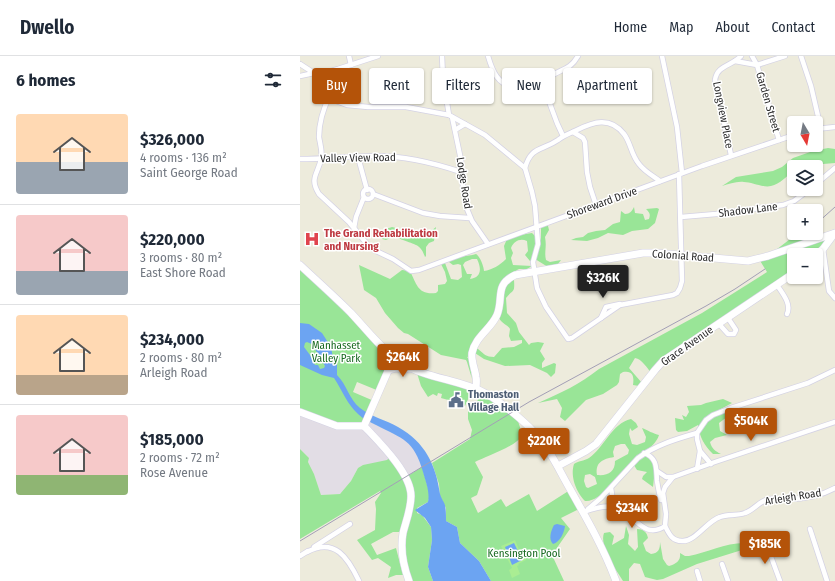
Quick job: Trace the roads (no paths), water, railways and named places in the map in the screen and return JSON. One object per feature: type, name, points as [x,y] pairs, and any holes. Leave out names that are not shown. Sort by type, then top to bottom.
[{"type":"street","points":[[349,56],[351,65]]},
{"type":"street","points":[[339,68],[378,56]]},
{"type":"street","name":"Lodge Road","points":[[442,56],[442,78],[455,130],[464,198],[470,218],[488,244]]},
{"type":"street","points":[[488,56],[493,72],[496,77],[502,81]]},
{"type":"street","points":[[555,74],[568,68],[578,56]]},
{"type":"street","points":[[347,104],[354,106],[406,107],[451,116],[499,146],[525,168],[532,192],[538,244],[533,262],[537,288],[541,298],[569,339],[624,304],[677,294],[680,288],[682,281],[681,174],[677,127],[662,56]]},
{"type":"street","points":[[735,61],[741,56]]},
{"type":"street","name":"Garden Street","points":[[752,56],[757,64],[779,140]]},
{"type":"street","points":[[757,64],[785,56]]},
{"type":"street","points":[[801,56],[813,92],[816,116]]},
{"type":"street","name":"Garden Street","points":[[735,61],[757,64]]},
{"type":"street","name":"Longview Place","points":[[731,155],[715,80],[716,74],[720,68],[735,61]]},
{"type":"street","points":[[300,64],[312,72]]},
{"type":"street","points":[[300,76],[312,74]]},
{"type":"street","points":[[327,104],[320,121],[322,158],[314,179],[316,190],[318,194],[339,212],[354,228]]},
{"type":"street","points":[[549,104],[556,123],[563,136]]},
{"type":"street","points":[[525,168],[530,156],[535,150],[553,143],[563,136],[593,123],[604,122],[614,126],[624,135],[631,152],[640,166],[660,181]]},
{"type":"street","points":[[455,130],[465,124]]},
{"type":"street","points":[[823,128],[835,127]]},
{"type":"street","points":[[573,132],[583,138],[585,142],[587,172],[596,205]]},
{"type":"street","name":"Shoreward Drive","points":[[354,228],[374,250],[393,259],[410,271],[419,270],[731,155],[787,137]]},
{"type":"street","name":"Valley View Road","points":[[300,159],[377,156],[419,160],[461,172]]},
{"type":"street","points":[[354,228],[364,193],[367,190],[358,157]]},
{"type":"street","points":[[823,178],[835,168]]},
{"type":"street","points":[[367,190],[371,190],[373,194],[422,213],[470,218]]},
{"type":"street","points":[[364,197],[370,199],[373,194]]},
{"type":"street","name":"Shadow Lane","points":[[681,217],[783,205],[794,201],[801,196]]},
{"type":"street","points":[[834,234],[823,249],[830,291],[835,298]]},
{"type":"street","name":"Colonial Road","points":[[476,389],[476,378],[472,363],[472,354],[475,345],[497,316],[501,288],[505,281],[510,278],[534,271],[643,253],[741,261],[756,260],[834,234]]},
{"type":"street","points":[[300,265],[351,313],[386,351],[394,357],[416,370],[431,376],[476,389],[495,400],[534,432],[558,466],[583,512],[616,581]]},
{"type":"street","name":"Grace Avenue","points":[[558,466],[596,444],[655,370],[664,361],[787,278]]},
{"type":"street","points":[[777,285],[788,302],[789,311],[787,314]]},
{"type":"street","points":[[719,324],[728,334],[734,334],[736,330],[728,318]]},
{"type":"street","points":[[386,351],[389,357],[389,368]]},
{"type":"street","points":[[300,412],[334,425],[345,427],[360,425],[366,420],[394,357]]},
{"type":"street","points":[[389,368],[416,370]]},
{"type":"street","points":[[583,512],[598,501],[638,458],[652,448],[674,439],[697,433],[706,420],[713,415],[808,383],[835,370]]},
{"type":"street","points":[[366,420],[405,476],[410,486],[411,502],[404,532],[402,549],[404,567],[409,581]]},
{"type":"street","points":[[583,512],[597,508],[614,507],[629,514],[646,530],[662,528],[666,511],[663,493],[666,485],[673,478],[835,422]]},
{"type":"street","points":[[696,469],[700,451],[697,433]]},
{"type":"street","points":[[700,451],[711,464]]},
{"type":"street","points":[[644,453],[653,458],[656,464],[659,492],[666,511]]},
{"type":"street","points":[[657,470],[666,477],[673,478]]},
{"type":"street","points":[[611,488],[614,507]]},
{"type":"street","name":"Arleigh Road","points":[[662,528],[676,540],[686,541],[715,519],[744,513],[768,499],[799,499],[835,488]]},
{"type":"street","points":[[307,552],[350,524]]},
{"type":"street","points":[[810,529],[827,581]]},
{"type":"street","points":[[769,546],[770,554],[780,581]]},
{"type":"street","points":[[300,556],[312,549],[323,547],[335,549],[347,558],[359,581]]},
{"type":"street","points":[[722,564],[728,581]]},
{"type":"street","points":[[696,571],[700,581]]},
{"type":"street","points":[[355,581],[356,575]]},
{"type":"water","points":[[300,323],[309,324],[322,333],[331,347],[333,358],[337,363],[337,375],[356,404],[369,414],[407,433],[428,455],[436,473],[440,494],[445,505],[446,521],[457,527],[460,543],[479,561],[491,581],[433,581],[428,567],[432,540],[431,527],[425,518],[415,510],[428,502],[428,491],[420,461],[416,453],[406,442],[358,414],[334,378],[322,375],[300,365]],"holes":[[[307,342],[314,345],[316,351],[322,358],[325,366],[324,368],[320,369],[318,365],[315,365],[304,347],[305,343]]]},
{"type":"water","points":[[557,524],[565,526],[560,539],[553,544],[551,542],[550,535],[554,525]]},
{"type":"water","points":[[514,543],[522,560],[512,565],[505,547]]},
{"type":"railway","points":[[823,218],[835,207]]},
{"type":"railway","points":[[300,541],[529,402],[706,306],[765,269]]},
{"type":"place","name":"The Grand Rehabilitation and Nursing","points":[[312,239]]},
{"type":"place","name":"Thomaston Village Hall","points":[[456,400]]},
{"type":"park label","name":"Manhasset Valley Park","points":[[336,351]]},
{"type":"park label","name":"Kensington Pool","points":[[524,553]]}]
